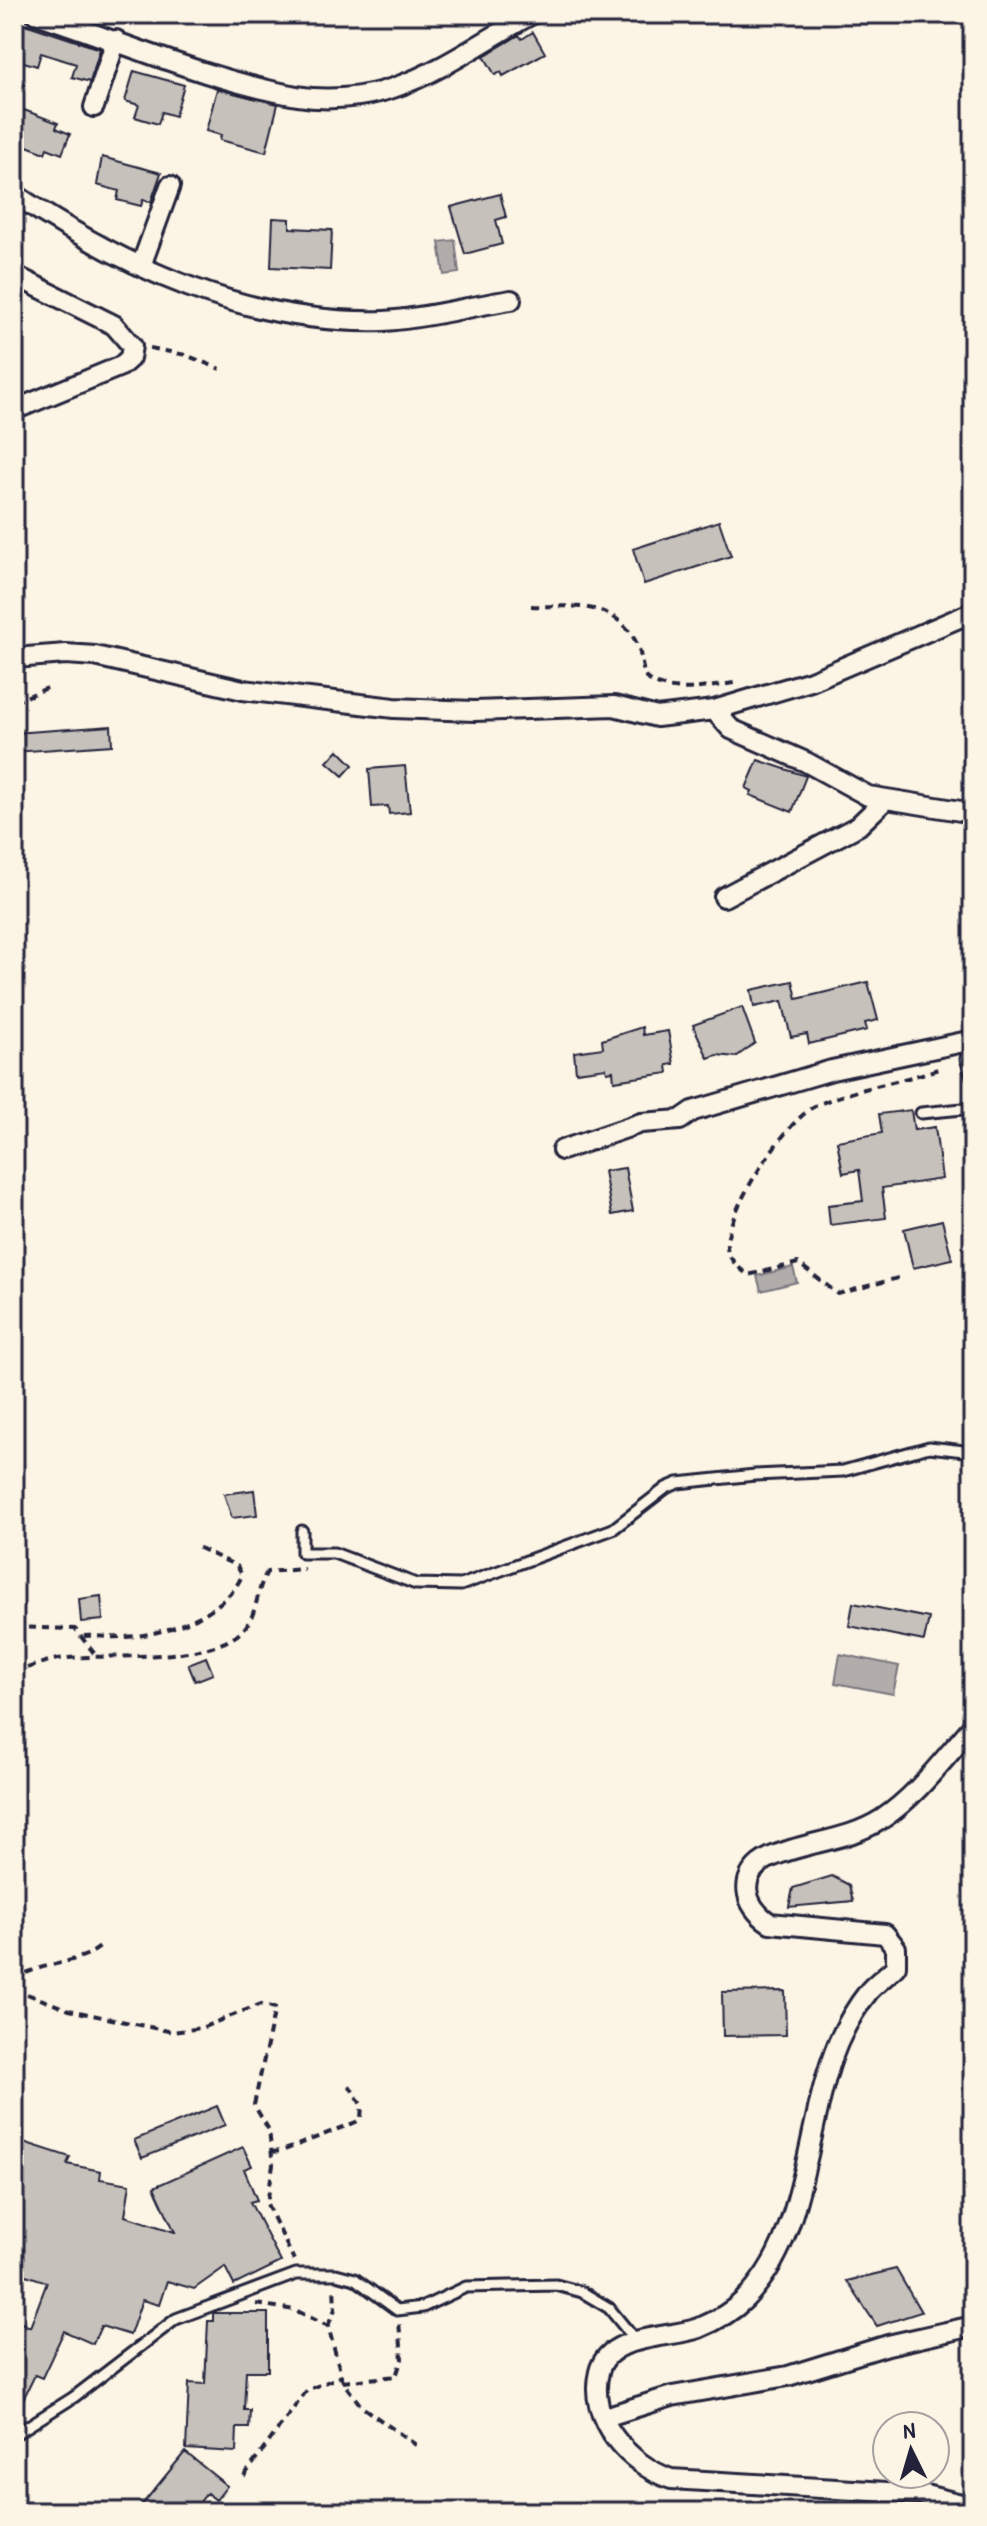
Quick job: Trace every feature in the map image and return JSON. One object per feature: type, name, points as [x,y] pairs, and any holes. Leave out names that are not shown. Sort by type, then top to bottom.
[{"type":"street","points":[[36,14],[271,89],[297,96],[333,98],[390,89],[425,75],[532,14]]},
{"type":"street","points":[[94,107],[116,40]]},
{"type":"street","points":[[141,266],[170,186]]},
{"type":"street","points":[[14,194],[67,229],[195,292],[270,310],[386,321],[511,300]]},
{"type":"street","points":[[14,275],[114,325],[132,346],[130,358],[121,366],[14,410]]},
{"type":"street","points":[[14,658],[66,654],[95,656],[243,690],[394,708],[474,711],[614,706],[657,717],[714,710],[811,681],[973,612]]},
{"type":"street","points":[[714,710],[731,729],[884,801],[973,813]]},
{"type":"street","points":[[724,897],[858,826],[884,801]]},
{"type":"street","points":[[562,1150],[641,1123],[680,1120],[693,1111],[832,1070],[970,1047]]},
{"type":"street","points":[[973,1726],[885,1817],[845,1836],[768,1858],[749,1877],[745,1890],[756,1915],[770,1923],[885,1934],[896,1948],[896,1966],[869,1991],[838,2044],[788,2224],[748,2297],[715,2321],[675,2335],[636,2341],[620,2347],[601,2363],[597,2386],[605,2417],[624,2451],[655,2473],[671,2479],[921,2494],[973,2507]]},
{"type":"street","points":[[605,2417],[672,2396],[788,2376],[888,2345],[973,2326]]},
{"type":"lane","points":[[970,1047],[973,1080]]},
{"type":"lane","points":[[921,1113],[973,1108]]},
{"type":"lane","points":[[302,1531],[302,1553],[320,1551],[343,1555],[416,1584],[461,1585],[613,1529],[666,1488],[678,1483],[843,1471],[929,1447],[973,1452]]},
{"type":"lane","points":[[14,2435],[74,2397],[176,2319],[234,2300],[296,2274],[336,2274],[355,2279],[397,2310],[423,2307],[466,2287],[556,2285],[582,2292],[602,2303],[619,2317],[636,2341]]},
{"type":"path","points":[[132,346],[186,355],[220,369]]},
{"type":"path","points":[[531,606],[587,605],[608,611],[638,645],[646,678],[664,687],[677,689],[743,682]]},
{"type":"path","points":[[14,702],[52,686]]},
{"type":"path","points":[[898,1278],[838,1294],[798,1263],[748,1275],[727,1251],[727,1238],[753,1177],[770,1150],[814,1106],[970,1047]]},
{"type":"path","points":[[84,1636],[121,1638],[142,1634],[179,1625],[224,1602],[237,1588],[242,1575],[237,1566],[197,1547]]},
{"type":"path","points":[[14,1673],[66,1658],[164,1654],[230,1639],[242,1631],[256,1610],[267,1572],[311,1569]]},
{"type":"path","points":[[14,1627],[75,1629],[84,1636],[97,1658]]},
{"type":"path","points":[[14,1980],[30,1970],[49,1967],[101,1946]]},
{"type":"path","points":[[14,1989],[69,2010],[173,2032],[201,2028],[261,2004],[275,2008],[254,2105],[269,2130],[271,2152],[267,2204],[279,2235],[289,2247],[296,2274]]},
{"type":"path","points":[[271,2152],[282,2151],[361,2118],[362,2106],[349,2085]]},
{"type":"path","points":[[336,2274],[335,2309],[328,2326],[342,2379],[362,2407],[416,2445]]},
{"type":"path","points":[[234,2300],[295,2310],[328,2326]]},
{"type":"path","points":[[244,2476],[307,2390],[342,2379],[396,2376],[402,2359],[403,2339],[397,2310]]},
{"type":"shaded area","points":[[455,240],[459,273],[444,275],[439,242]]},
{"type":"shaded area","points":[[793,1267],[797,1282],[761,1291],[757,1276]]},
{"type":"shaded area","points":[[840,1654],[899,1666],[893,1694],[835,1683]]},
{"type":"building","points":[[19,22],[100,49],[90,82],[72,77],[76,64],[41,53],[37,66],[14,59],[14,37]]},
{"type":"building","points":[[533,32],[545,53],[503,76],[501,72],[495,75],[484,56],[519,35],[522,39]]},
{"type":"building","points":[[134,71],[184,85],[175,116],[162,112],[158,124],[135,117],[139,105],[125,101]]},
{"type":"building","points":[[217,89],[278,104],[266,152],[220,140],[221,135],[206,131]]},
{"type":"building","points":[[24,110],[58,123],[56,128],[70,134],[62,154],[47,148],[45,153],[14,141],[14,118],[20,120]]},
{"type":"building","points":[[102,157],[161,173],[151,202],[143,200],[141,206],[117,200],[119,191],[97,185]]},
{"type":"building","points":[[500,194],[506,217],[496,220],[502,244],[465,254],[451,207]]},
{"type":"building","points":[[273,218],[290,219],[290,228],[332,230],[330,270],[271,267]]},
{"type":"building","points":[[719,521],[731,556],[644,584],[633,549]]},
{"type":"building","points":[[111,726],[112,745],[14,752],[14,733]]},
{"type":"building","points":[[338,750],[353,765],[343,776],[327,762]]},
{"type":"building","points":[[758,760],[806,776],[792,812],[750,795],[752,791],[746,788]]},
{"type":"building","points":[[405,766],[410,812],[389,814],[388,806],[372,807],[369,769]]},
{"type":"building","points":[[793,981],[797,999],[868,982],[878,1020],[865,1023],[867,1030],[809,1044],[807,1034],[791,1037],[782,1001],[754,1007],[751,990]]},
{"type":"building","points":[[742,1007],[755,1043],[736,1057],[717,1055],[708,1058],[693,1025]]},
{"type":"building","points":[[642,1027],[643,1035],[668,1031],[674,1064],[667,1065],[668,1073],[614,1081],[613,1071],[607,1072],[606,1068],[576,1072],[574,1052],[603,1048],[602,1040]]},
{"type":"building","points":[[911,1110],[914,1130],[935,1127],[942,1179],[882,1188],[886,1218],[830,1225],[828,1205],[863,1201],[859,1170],[843,1173],[837,1141],[882,1133],[879,1114]]},
{"type":"building","points":[[625,1168],[633,1211],[612,1215],[604,1171]]},
{"type":"building","points":[[942,1220],[952,1259],[913,1268],[904,1229]]},
{"type":"building","points":[[254,1490],[257,1515],[232,1518],[224,1494]]},
{"type":"building","points":[[101,1596],[103,1620],[81,1622],[79,1599]]},
{"type":"building","points":[[853,1603],[929,1618],[924,1641],[849,1626]]},
{"type":"building","points":[[206,1657],[213,1674],[195,1681],[188,1664]]},
{"type":"building","points":[[832,1876],[849,1885],[853,1901],[789,1907],[793,1888]]},
{"type":"building","points":[[785,1991],[786,2035],[723,2036],[722,1992]]},
{"type":"building","points":[[217,2106],[225,2125],[142,2158],[134,2140]]},
{"type":"building","points":[[14,2139],[70,2157],[67,2164],[101,2171],[100,2179],[130,2184],[125,2216],[175,2232],[154,2187],[243,2147],[252,2166],[244,2169],[257,2200],[250,2202],[281,2262],[234,2285],[225,2267],[194,2289],[167,2281],[159,2305],[142,2300],[130,2335],[101,2326],[93,2344],[64,2331],[42,2378],[35,2375],[14,2418],[14,2319],[30,2327],[47,2282],[14,2271]]},
{"type":"building","points":[[896,2269],[921,2312],[877,2326],[847,2281]]},
{"type":"building","points":[[213,2313],[268,2313],[268,2371],[246,2371],[244,2410],[250,2410],[249,2428],[237,2428],[236,2452],[186,2449],[189,2383],[205,2384],[208,2321],[213,2321]]},
{"type":"building","points":[[185,2452],[227,2486],[216,2500],[207,2493],[192,2512],[136,2512]]}]
